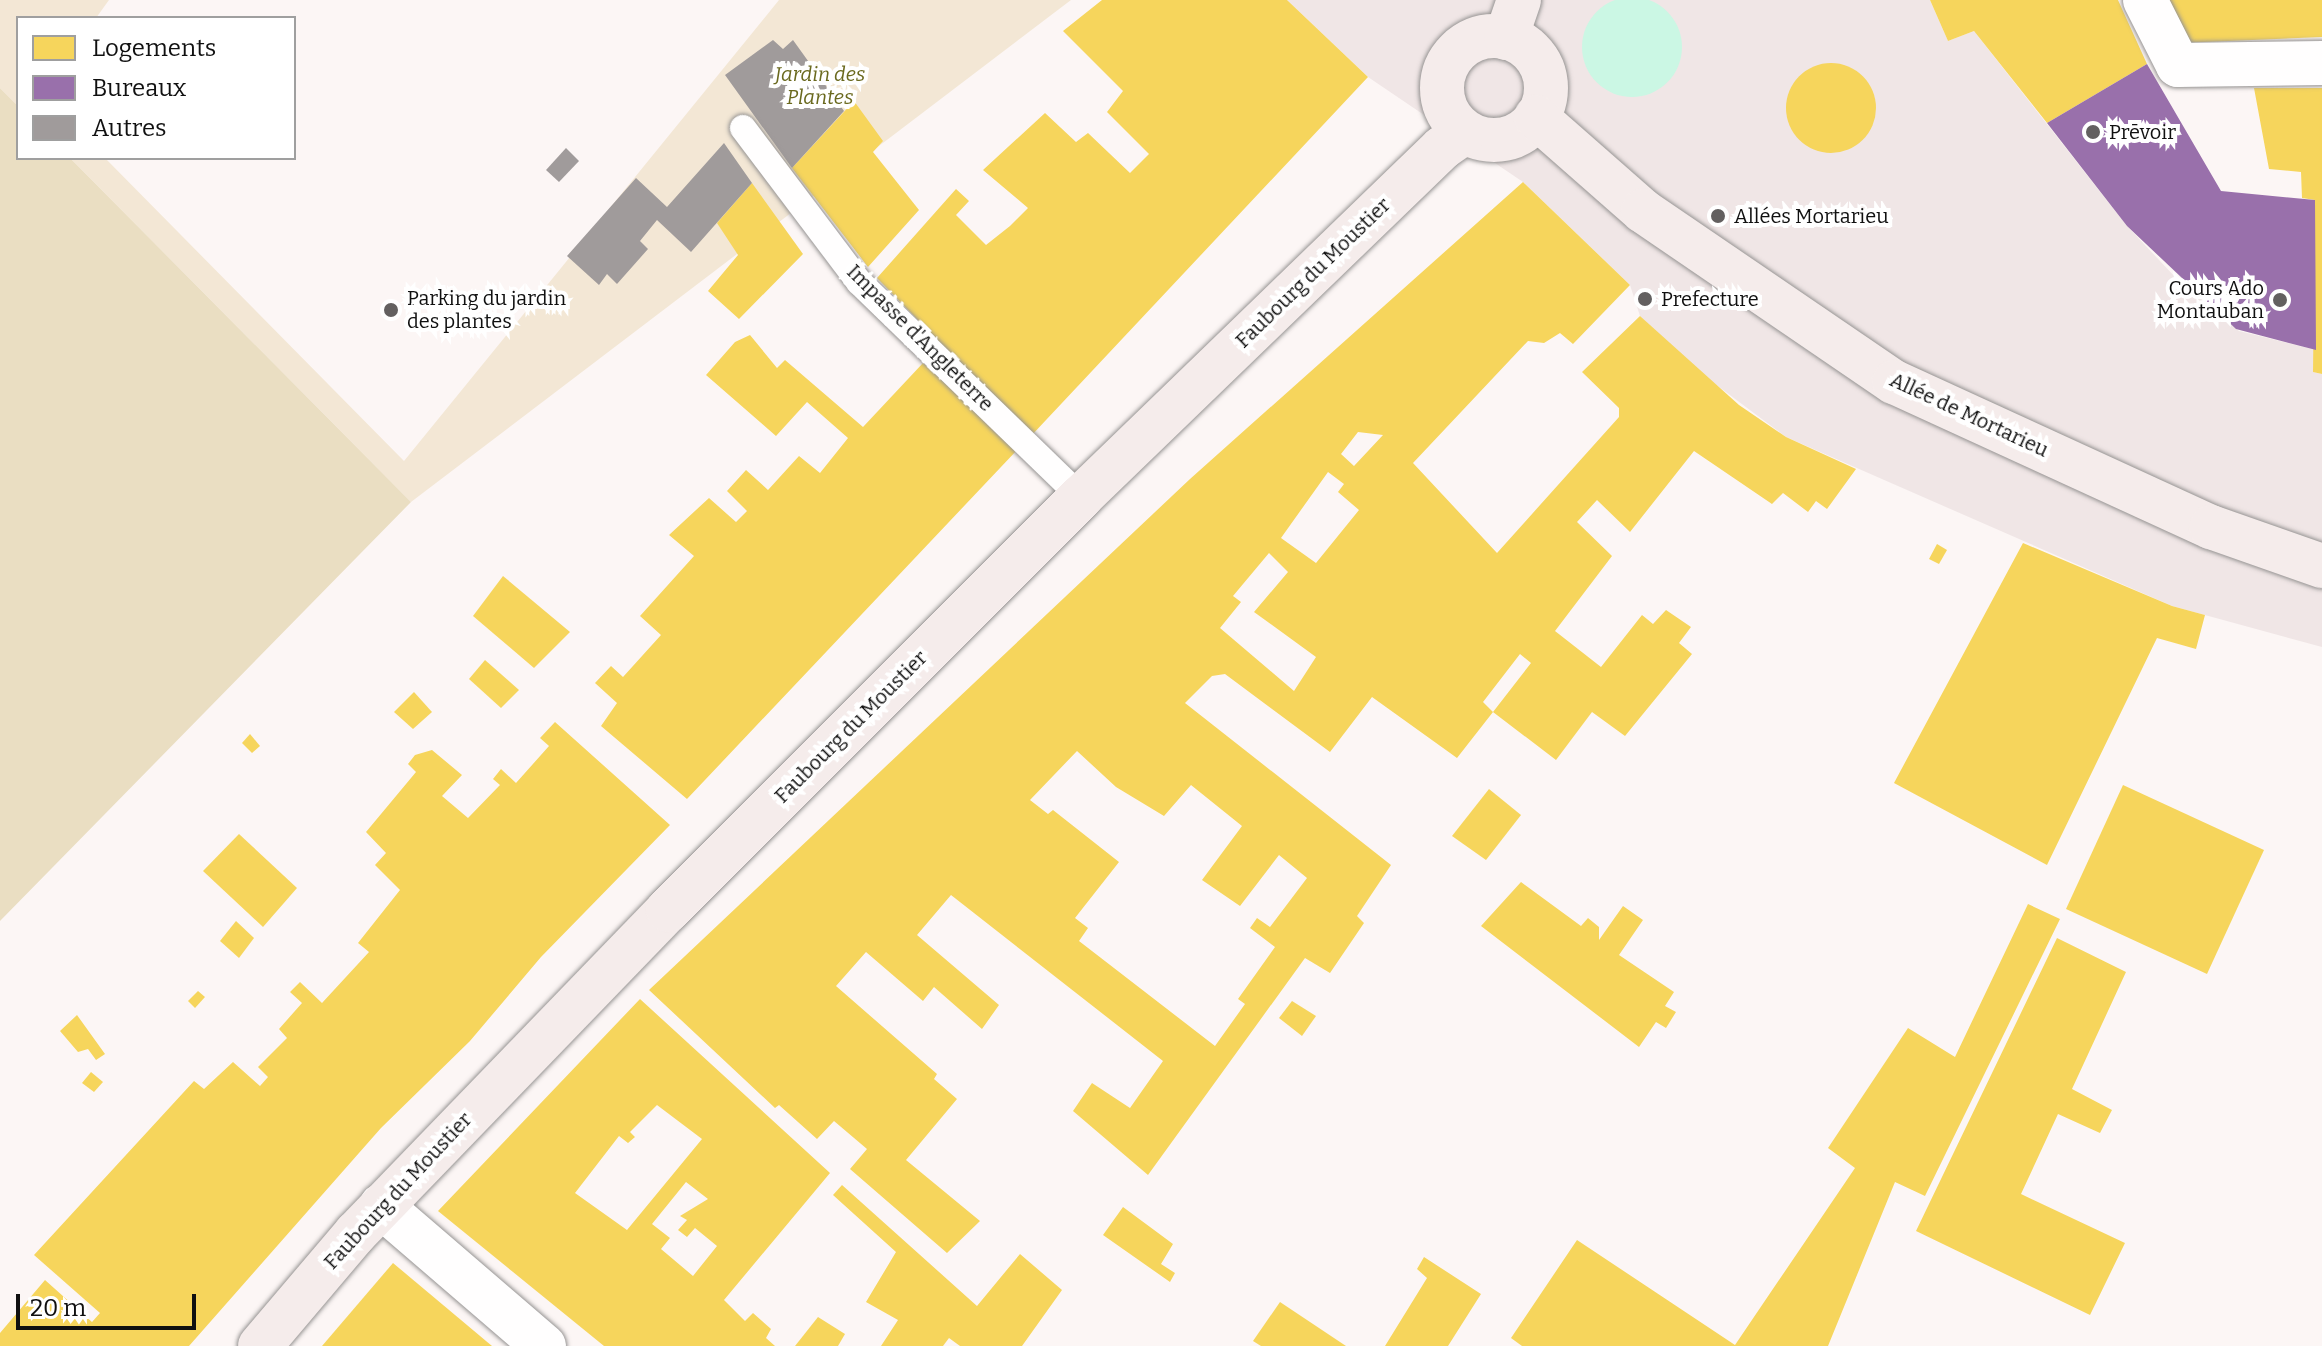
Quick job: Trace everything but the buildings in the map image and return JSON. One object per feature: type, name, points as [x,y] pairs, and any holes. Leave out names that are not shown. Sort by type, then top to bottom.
[{"type":"main road","points":[[1513,19],[1522,45],[1543,70],[1544,102],[1536,117],[1512,137],[1495,141],[1465,132],[1443,103],[1446,68],[1470,42],[1513,19]]},
{"type":"main road","name":"Allée de Mortarieu","points":[[1536,117],[1643,211],[1894,382],[2211,527],[2322,566]]},
{"type":"main road","name":"Faubourg du Moustier","points":[[260,1346],[381,1206],[668,910],[1081,497],[1442,148],[1465,132]]},
{"type":"street","points":[[2145,0],[2178,65],[2322,63]]},
{"type":"street","points":[[381,1206],[544,1346]]},
{"type":"lane","name":"Impasse d'Angleterre","points":[[743,128],[859,282],[1081,497]]},
{"type":"green space","points":[[0,0],[109,0],[97,16],[16,16],[16,104],[0,88]]},
{"type":"green space","name":"Jardin des Plantes","points":[[779,0],[1071,0],[411,502],[72,160],[107,160],[404,461]]},
{"type":"shaded area","points":[[1619,-1],[1645,-1],[1660,5],[1674,19],[1681,37],[1681,57],[1674,75],[1660,89],[1642,96],[1622,96],[1604,89],[1590,75],[1583,57],[1583,37],[1590,19],[1604,5]]},
{"type":"shaded area","points":[[1287,0],[1930,0],[1948,41],[1974,31],[2127,226],[2176,278],[2239,331],[2316,350],[2313,372],[2322,374],[2322,647],[2172,606],[1786,437],[1695,369],[1640,316],[1630,285],[1523,182],[1368,77]]},
{"type":"shaded area","points":[[0,88],[16,104],[16,160],[72,160],[411,502],[0,921]]},
{"type":"place","name":"Prēvoir","points":[[2093,132]]},
{"type":"place","name":"Allées Mortarieu","points":[[1718,216]]},
{"type":"place","name":"Prefecture","points":[[1645,299]]},
{"type":"place","name":"Cours Ado Montauban","points":[[2280,300]]},
{"type":"place","name":"Parking du jardin des plantes","points":[[391,310]]}]
